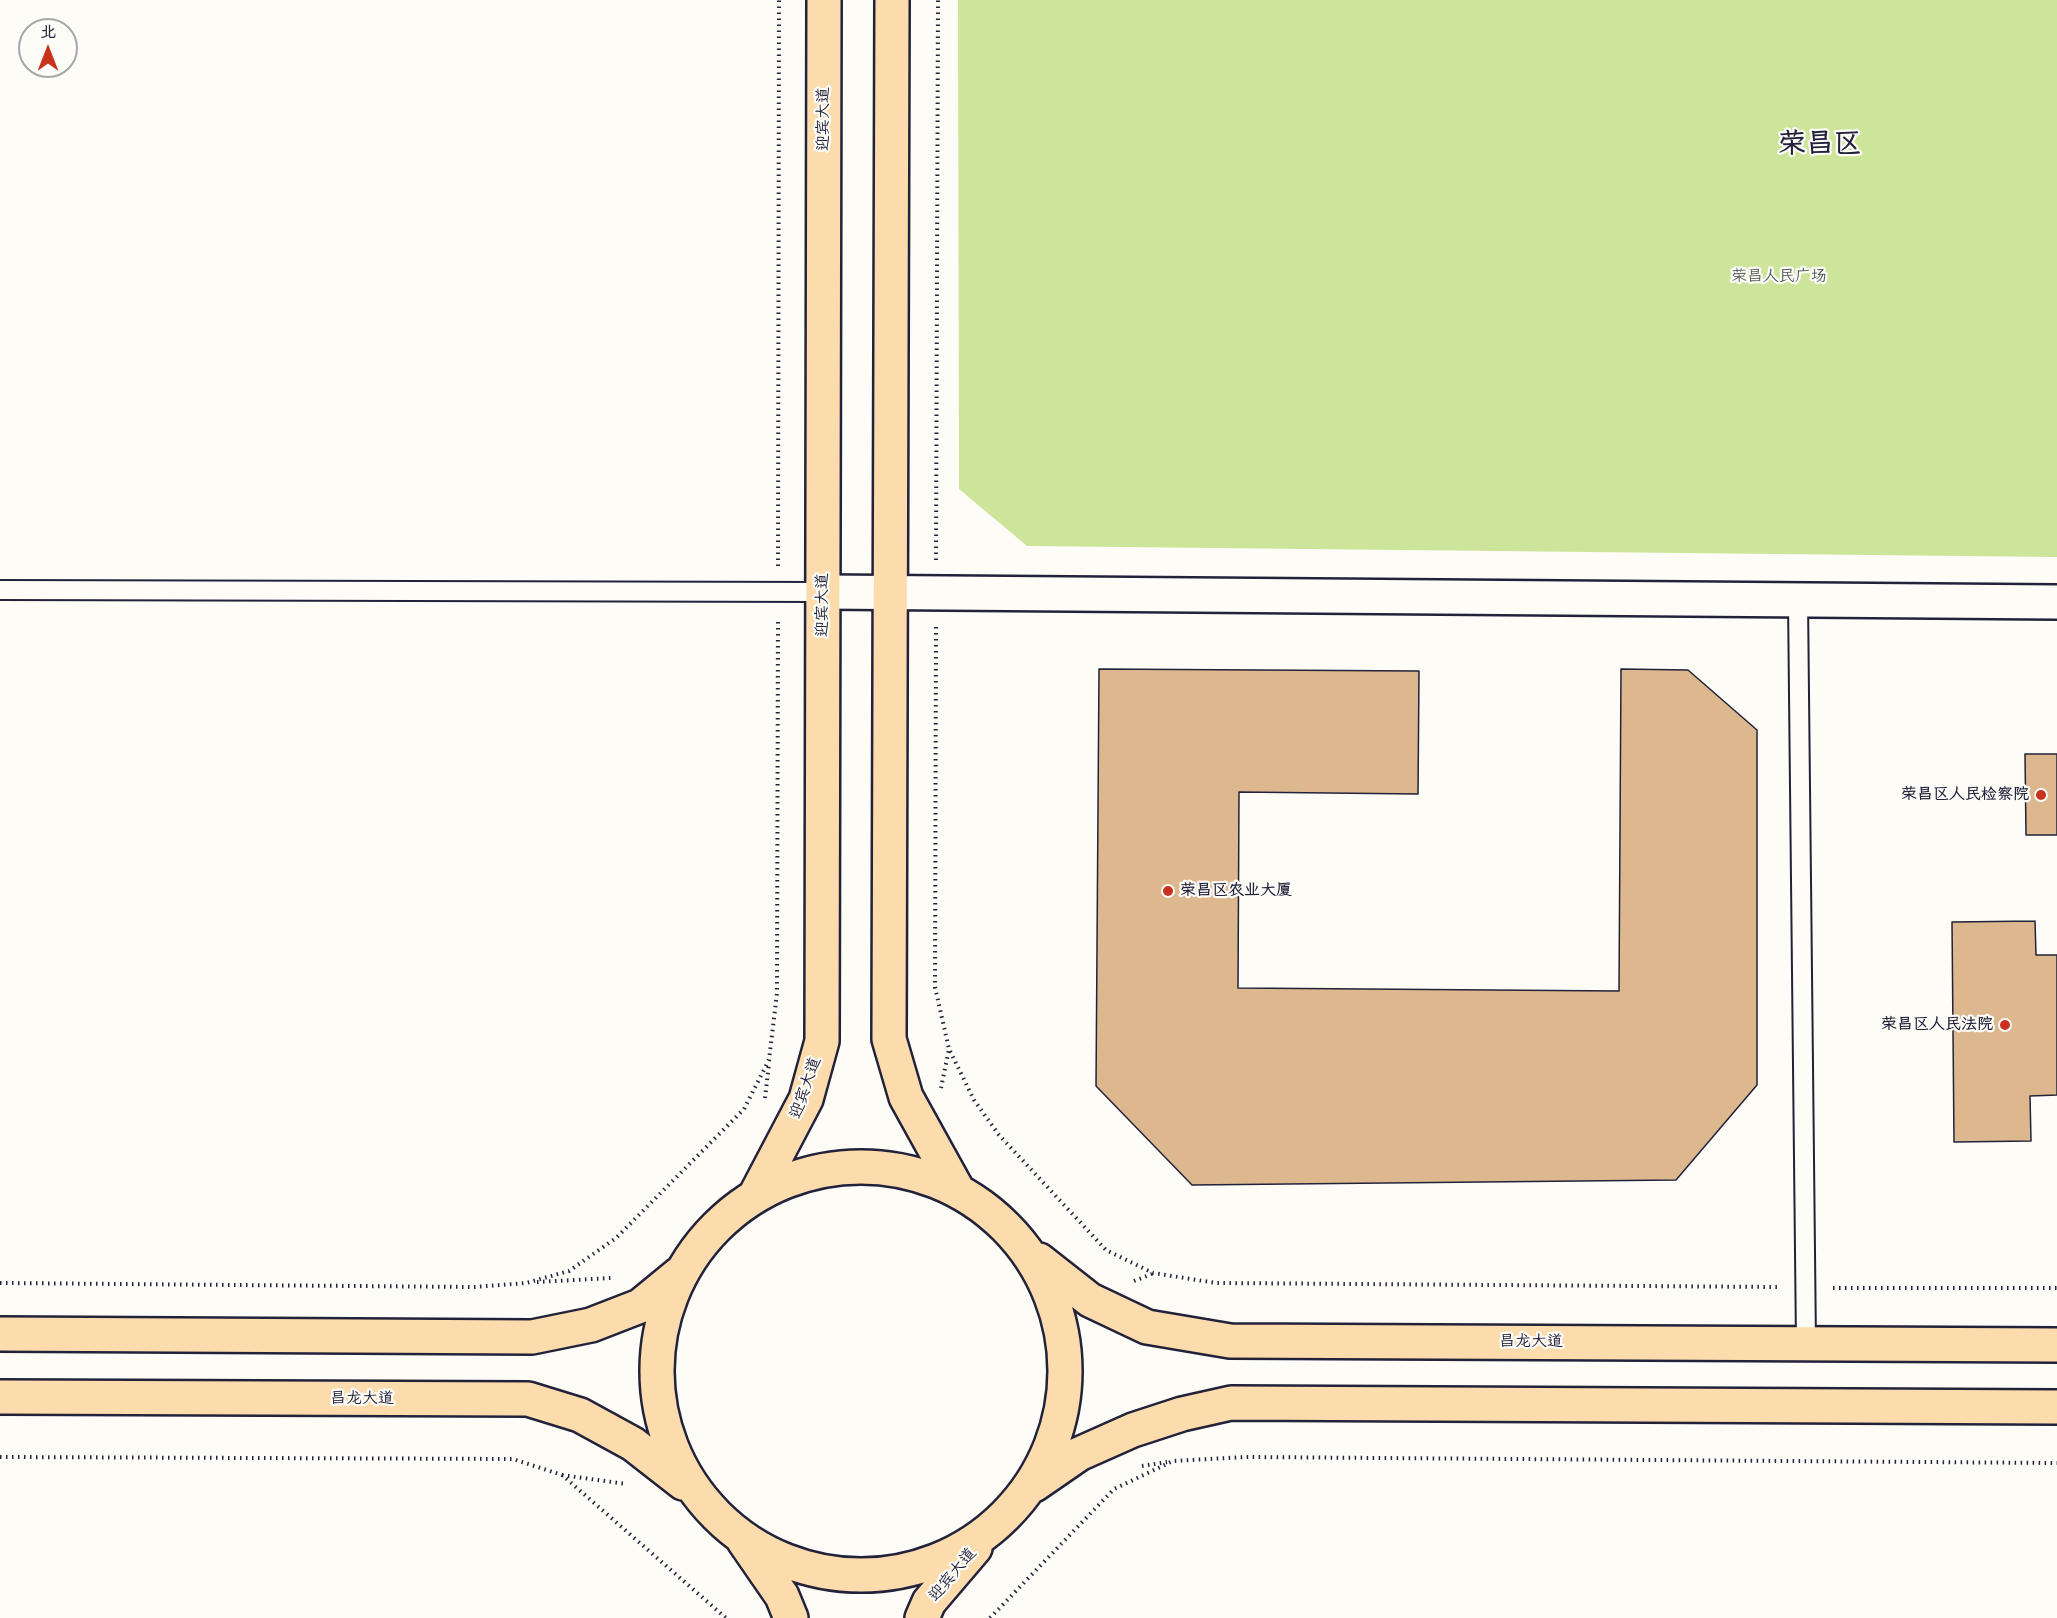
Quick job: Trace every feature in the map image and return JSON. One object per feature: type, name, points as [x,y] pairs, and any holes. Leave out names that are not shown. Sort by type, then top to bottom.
[{"type":"main road","name":"迎宾大道","points":[[755,1196],[806,1099],[822,1041],[824,0]]},
{"type":"main road","points":[[892,0],[889,1039],[906,1097],[958,1191]]},
{"type":"main road","points":[[0,1334],[532,1337],[591,1325],[640,1306],[680,1273],[712,1229],[755,1196],[821,1170],[891,1168],[958,1191],[997,1218],[1029,1252],[1053,1296],[1065,1344],[1066,1394],[1054,1441],[1032,1486]]},
{"type":"main road","name":"昌龙大道","points":[[1029,1252],[1090,1300],[1147,1327],[1230,1341],[2057,1345]]},
{"type":"main road","points":[[680,1273],[660,1328],[656,1386],[668,1443],[696,1494],[743,1539],[782,1596],[791,1618]]},
{"type":"main road","name":"昌龙大道","points":[[0,1397],[528,1399],[580,1415],[624,1439],[696,1494]]},
{"type":"main road","points":[[1032,1486],[1079,1454],[1133,1430],[1182,1414],[1231,1403],[2057,1407]]},
{"type":"main road","name":"迎宾大道","points":[[922,1618],[929,1602],[1032,1486]]},
{"type":"main road","points":[[743,1539],[802,1568],[866,1576],[931,1564],[988,1533]]},
{"type":"street","points":[[823,592],[2057,602]]},
{"type":"lane","points":[[0,590],[823,592]]},
{"type":"lane","points":[[1798,601],[1806,1344]]},
{"type":"path","points":[[526,1283],[569,1272],[616,1238],[744,1109],[769,1060],[777,993],[779,0]]},
{"type":"path","points":[[938,0],[935,987],[949,1049],[974,1100],[999,1135],[1106,1250],[1153,1273],[1216,1283],[2057,1288]]},
{"type":"path","points":[[0,1283],[474,1287],[621,1277]]},
{"type":"path","points":[[0,1457],[513,1459],[562,1475],[726,1618]]},
{"type":"path","points":[[990,1618],[1114,1489],[1173,1461],[1258,1457],[2057,1463]]},
{"type":"green space","name":"荣昌人民广场","points":[[958,0],[2057,0],[2057,557],[1027,546],[959,489]]},
{"type":"building","name":"荣昌区农业大厦","points":[[1099,669],[1419,671],[1418,794],[1239,792],[1238,988],[1619,991],[1621,669],[1688,670],[1757,730],[1757,1085],[1676,1180],[1192,1185],[1096,1086]]},
{"type":"building","name":"荣昌区人民检察院","points":[[2025,754],[2057,754],[2057,835],[2026,835]]},
{"type":"building","name":"荣昌区人民法院","points":[[2035,921],[2036,955],[2057,955],[2057,1095],[2030,1096],[2031,1141],[1954,1142],[1952,922]]},
{"type":"place","name":"荣昌区人民检察院","points":[[2041,795]]},
{"type":"place","name":"荣昌区农业大厦","points":[[1168,891]]},
{"type":"place","name":"荣昌区人民法院","points":[[2005,1025]]},
{"type":"district","name":"荣昌区","points":[[1820,145]]}]
